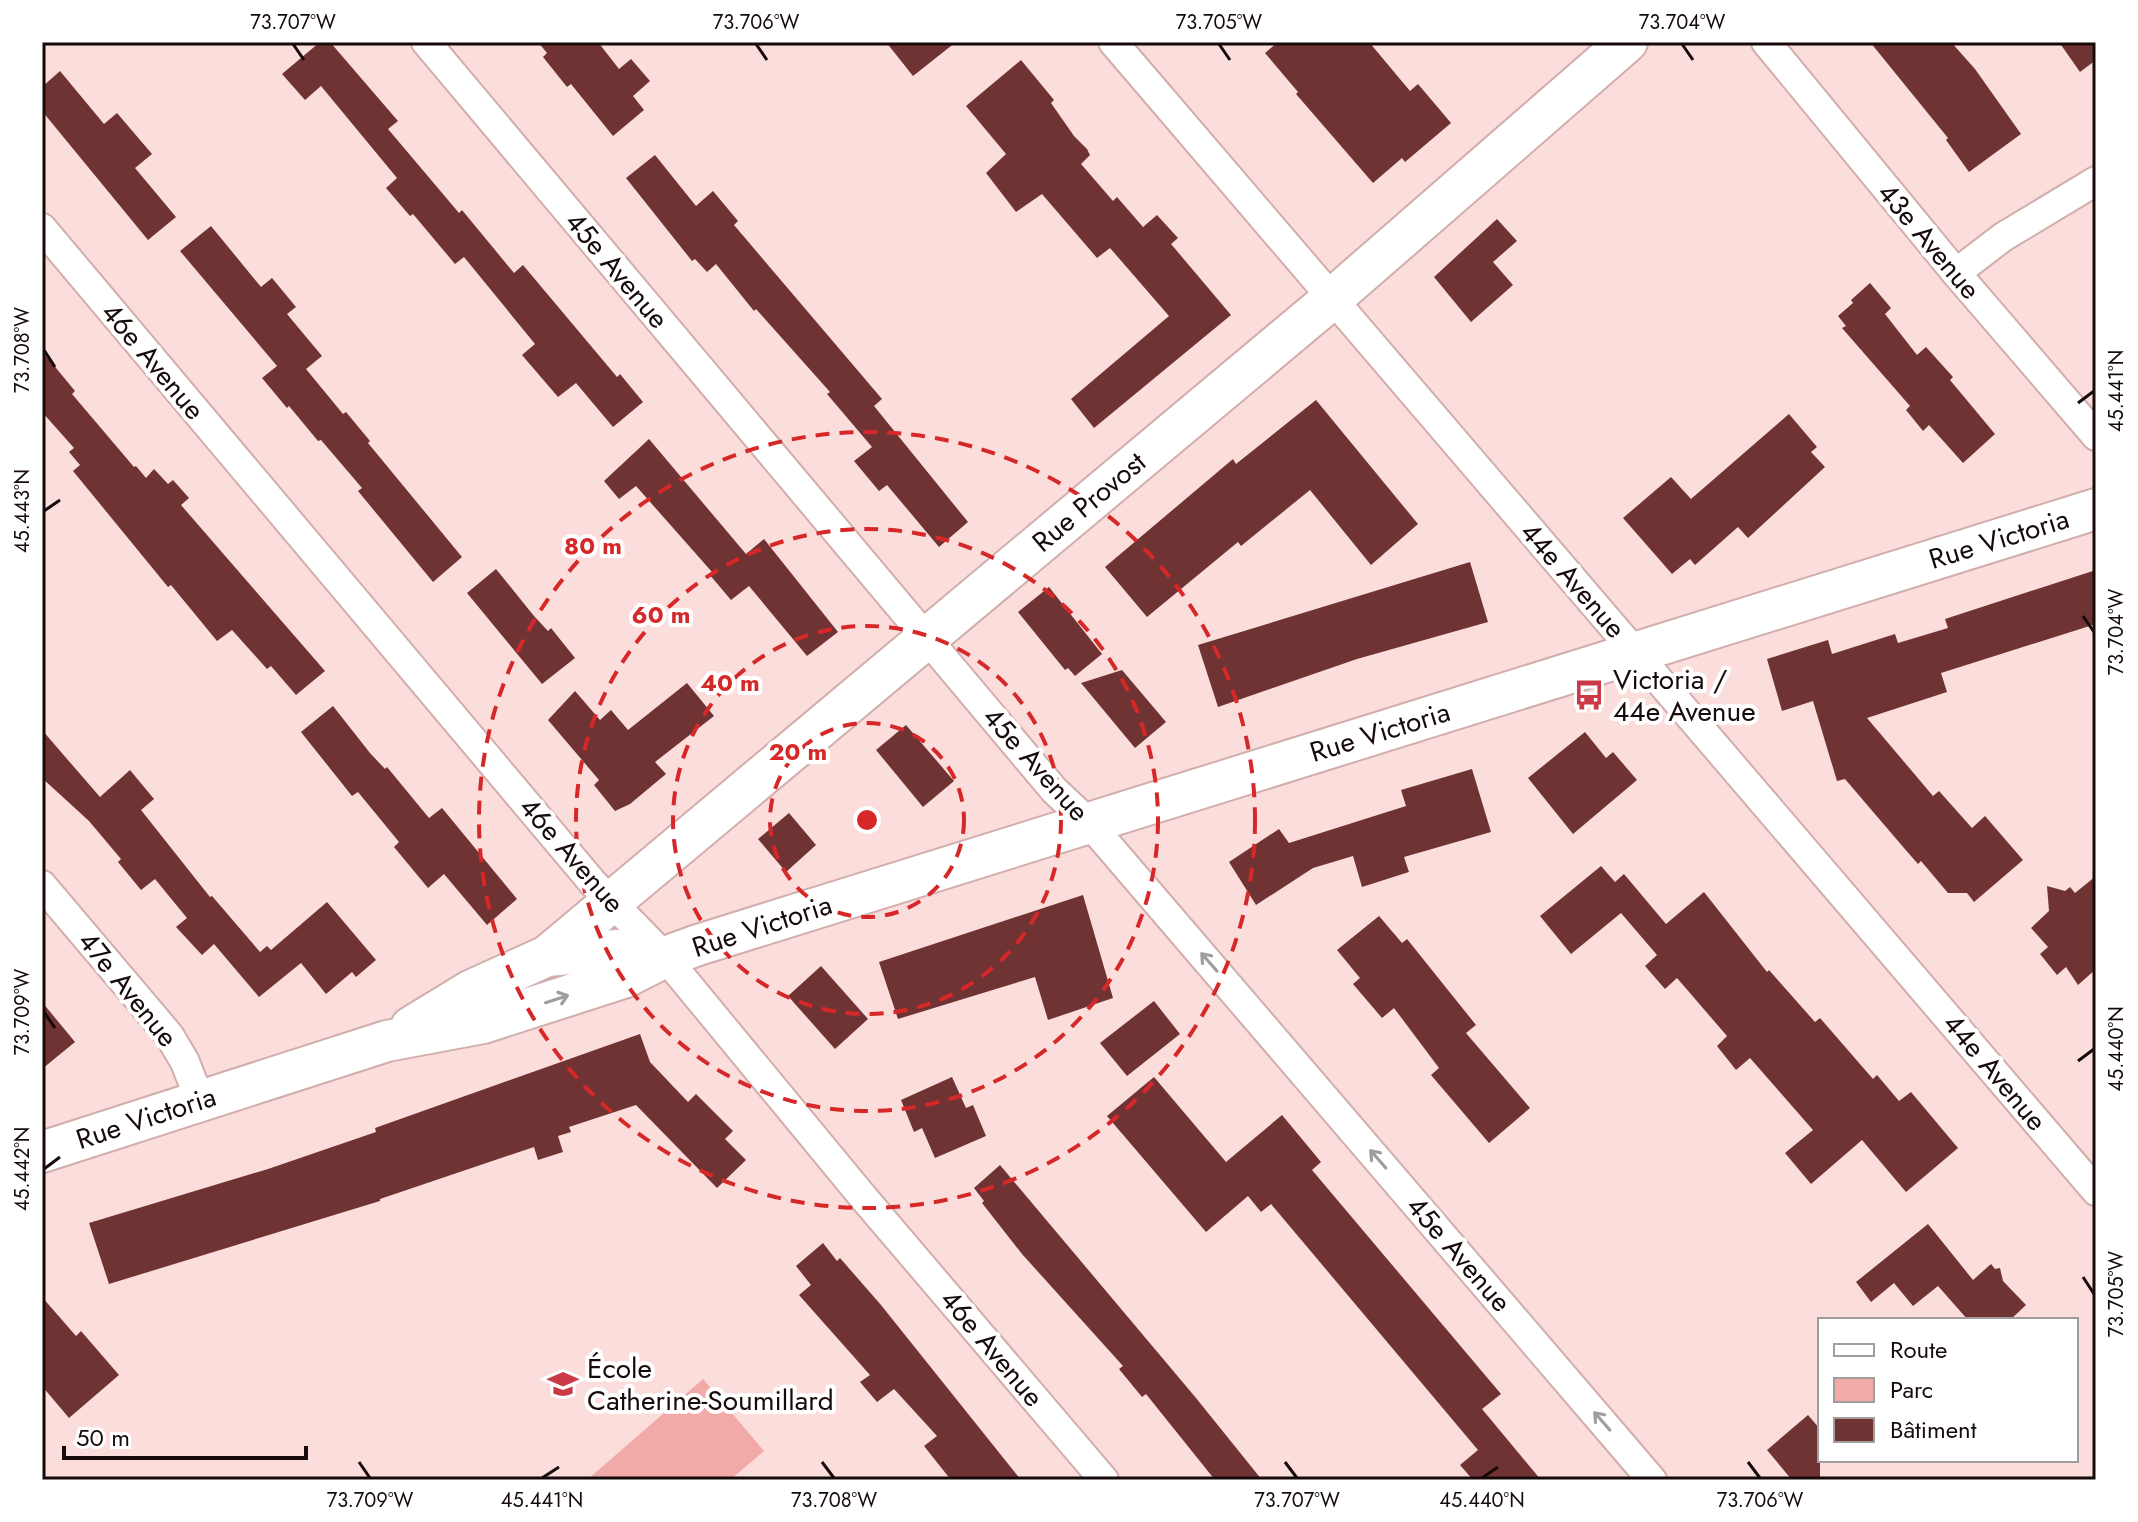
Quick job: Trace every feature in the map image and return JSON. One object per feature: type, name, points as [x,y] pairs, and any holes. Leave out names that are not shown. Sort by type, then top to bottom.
[{"type":"main road","name":"Rue Provost","points":[[547,956],[1333,298],[1627,42]]},
{"type":"main road","name":"Rue Victoria","points":[[42,1152],[387,1041],[483,1023],[626,977],[665,957],[2096,509]]},
{"type":"main road","name":"Rue Victoria","points":[[387,1041],[470,991],[547,956],[617,950],[665,957]]},
{"type":"street","name":"45e Avenue","points":[[426,42],[1054,790],[1089,823],[1652,1480]]},
{"type":"street","name":"44e Avenue","points":[[1113,42],[2096,1191]]},
{"type":"street","name":"43e Avenue","points":[[1766,42],[1956,273],[2096,436]]},
{"type":"street","points":[[1956,273],[2003,237],[2096,181]]},
{"type":"street","name":"46e Avenue","points":[[42,228],[611,902],[665,957],[863,1197],[1104,1480]]},
{"type":"street","name":"47e Avenue","points":[[42,885],[169,1035],[185,1062],[200,1101]]},
{"type":"green space","points":[[703,1379],[764,1451],[730,1480],[587,1480]]},
{"type":"building","points":[[320,42],[330,42],[398,121],[388,129],[459,213],[462,210],[514,273],[523,265],[617,377],[620,374],[643,402],[613,427],[576,383],[558,397],[522,355],[535,344],[464,257],[455,264],[413,214],[410,216],[386,188],[397,178],[321,86],[305,100],[282,74]]},
{"type":"building","points":[[538,42],[598,42],[619,69],[631,59],[650,81],[633,96],[644,110],[613,136],[571,84],[567,87],[543,57],[547,53]]},
{"type":"building","points":[[886,42],[956,42],[913,76]]},
{"type":"building","points":[[1278,42],[1369,42],[1410,91],[1418,84],[1451,123],[1405,162],[1402,158],[1373,183],[1265,53]]},
{"type":"building","points":[[1870,42],[1951,42],[1975,69],[2021,134],[1969,172],[1946,140],[1948,138]]},
{"type":"building","points":[[2059,42],[2096,42],[2096,60],[2080,72]]},
{"type":"building","points":[[1021,60],[1054,100],[1051,103],[1074,136],[1087,149],[1090,155],[1081,164],[1113,201],[1117,197],[1143,227],[1157,215],[1178,238],[1171,244],[1231,315],[1094,428],[1071,399],[1169,316],[1110,248],[1097,258],[1042,194],[1016,212],[986,173],[1006,154],[966,106]]},
{"type":"building","points":[[60,71],[104,124],[117,113],[152,154],[135,168],[176,217],[148,240],[42,111],[42,87]]},
{"type":"building","points":[[655,155],[696,206],[713,191],[738,221],[734,225],[882,399],[874,406],[968,522],[939,547],[887,485],[879,491],[854,461],[872,447],[827,394],[830,392],[756,309],[754,311],[716,264],[707,272],[695,259],[692,261],[626,178]]},
{"type":"building","points":[[1497,219],[1517,241],[1493,262],[1513,285],[1471,322],[1434,277]]},
{"type":"building","points":[[211,226],[261,287],[272,278],[296,307],[287,314],[322,356],[306,369],[343,414],[346,412],[462,557],[433,582],[358,491],[362,488],[262,378],[277,366],[180,251]]},
{"type":"building","points":[[1870,283],[1891,308],[1885,314],[1917,355],[1926,347],[1953,377],[1950,380],[1995,434],[1963,463],[1929,425],[1923,431],[1906,410],[1910,406],[1842,328],[1846,326],[1838,316]]},
{"type":"building","points":[[42,351],[75,391],[72,394],[134,467],[146,478],[154,469],[168,484],[173,480],[189,498],[181,505],[325,671],[296,695],[271,666],[267,669],[232,630],[217,641],[171,585],[168,587],[73,471],[80,465],[69,452],[74,448],[42,412]]},
{"type":"building","points":[[1316,400],[1418,524],[1371,565],[1310,490],[1241,546],[1238,542],[1147,617],[1105,567],[1233,459],[1236,464]]},
{"type":"building","points":[[1789,414],[1817,447],[1811,452],[1825,467],[1748,538],[1738,527],[1695,565],[1690,559],[1672,574],[1623,518],[1671,477],[1691,499]]},
{"type":"building","points":[[649,439],[746,554],[764,539],[838,632],[807,656],[749,586],[731,600],[709,574],[712,572],[636,486],[619,499],[604,481]]},
{"type":"building","points":[[1470,562],[1488,622],[1357,659],[1218,707],[1198,645]]},
{"type":"building","points":[[496,569],[534,616],[548,631],[551,628],[575,658],[542,684],[467,593]]},
{"type":"building","points":[[2096,570],[2096,624],[1941,673],[1947,692],[1867,718],[1933,796],[1939,791],[1972,828],[1985,816],[2023,860],[1974,902],[1967,893],[1948,893],[1921,861],[1918,864],[1845,779],[1837,781],[1813,701],[1782,711],[1767,659],[1828,640],[1832,654],[1895,634],[1898,643],[1948,628],[1945,619]]},
{"type":"building","points":[[1049,587],[1102,654],[1075,676],[1068,668],[1065,670],[1018,612]]},
{"type":"building","points":[[1122,670],[1166,722],[1135,748],[1081,683]]},
{"type":"building","points":[[687,683],[714,716],[655,762],[666,774],[630,804],[615,811],[594,785],[599,780],[548,720],[575,691],[600,720],[611,710],[628,730]]},
{"type":"building","points":[[333,706],[370,753],[385,769],[387,767],[429,818],[442,808],[517,899],[487,925],[444,874],[428,888],[394,847],[399,842],[358,792],[352,796],[301,732]]},
{"type":"building","points":[[906,725],[954,781],[923,807],[876,750]]},
{"type":"building","points":[[42,730],[100,797],[130,770],[154,799],[141,810],[210,897],[260,952],[267,946],[271,950],[327,902],[376,960],[356,977],[352,972],[326,994],[301,963],[259,997],[214,944],[202,955],[176,927],[187,918],[155,879],[141,890],[118,862],[121,859],[89,821],[42,778]]},
{"type":"building","points":[[1585,732],[1606,758],[1613,752],[1637,780],[1573,834],[1528,778]]},
{"type":"building","points":[[1472,769],[1491,832],[1404,857],[1409,872],[1362,887],[1353,856],[1313,868],[1256,905],[1229,862],[1279,829],[1289,843],[1406,806],[1401,790]]},
{"type":"building","points":[[789,813],[816,845],[786,872],[758,839]]},
{"type":"building","points":[[1601,866],[1615,882],[1624,874],[1666,924],[1704,892],[1767,972],[1769,970],[1815,1022],[1820,1018],[1873,1079],[1877,1075],[1899,1101],[1911,1092],[1958,1148],[1906,1192],[1862,1140],[1811,1184],[1785,1153],[1813,1130],[1750,1058],[1736,1070],[1717,1046],[1727,1036],[1677,978],[1665,989],[1645,966],[1657,955],[1621,913],[1571,954],[1540,916]]},
{"type":"building","points":[[2096,876],[2096,969],[2078,985],[2066,967],[2057,975],[2040,954],[2048,947],[2031,928],[2049,911],[2047,886],[2065,891],[2070,887],[2075,893]]},
{"type":"building","points":[[1083,895],[1113,998],[1048,1020],[1035,977],[898,1019],[879,962]]},
{"type":"building","points":[[1379,916],[1402,943],[1407,939],[1476,1025],[1466,1033],[1530,1108],[1489,1143],[1431,1075],[1439,1068],[1394,1008],[1382,1018],[1353,984],[1360,978],[1337,950]]},
{"type":"building","points":[[821,966],[868,1019],[835,1049],[788,996]]},
{"type":"building","points":[[1154,1001],[1180,1034],[1127,1076],[1100,1043]]},
{"type":"building","points":[[42,1002],[75,1042],[42,1069]]},
{"type":"building","points":[[640,1034],[650,1062],[688,1102],[696,1094],[733,1131],[725,1139],[746,1160],[717,1188],[636,1105],[569,1127],[571,1132],[558,1136],[563,1152],[538,1160],[534,1147],[380,1201],[109,1284],[89,1223],[268,1169],[376,1132],[375,1128]]},
{"type":"building","points":[[952,1077],[966,1108],[973,1105],[986,1136],[935,1158],[922,1128],[914,1132],[901,1100]]},
{"type":"building","points":[[1154,1077],[1226,1162],[1282,1115],[1321,1162],[1312,1170],[1501,1394],[1482,1409],[1541,1480],[1473,1480],[1460,1465],[1478,1450],[1271,1204],[1261,1212],[1248,1196],[1206,1232],[1107,1116]]},
{"type":"building","points":[[1000,1165],[1262,1480],[1215,1480],[1146,1394],[1142,1397],[1119,1369],[1123,1366],[1022,1254],[974,1188]]},
{"type":"building","points":[[1928,1224],[1973,1280],[1991,1264],[1995,1269],[2000,1268],[2003,1281],[2026,1305],[2012,1318],[1966,1318],[1938,1286],[1913,1306],[1894,1283],[1871,1302],[1856,1282]]},
{"type":"building","points":[[823,1243],[881,1305],[1021,1480],[951,1480],[924,1446],[937,1436],[894,1389],[877,1402],[860,1382],[870,1375],[799,1295],[811,1285],[796,1266]]},
{"type":"building","points":[[42,1297],[76,1336],[81,1331],[119,1375],[69,1418],[42,1386]]},
{"type":"building","points":[[1808,1415],[1818,1427],[1820,1480],[1792,1480],[1767,1450]]},
{"type":"place","name":"Victoria / 44e Avenue","points":[[1589,695]]},
{"type":"place","name":"École Catherine-Soumillard","points":[[563,1384]]}]
